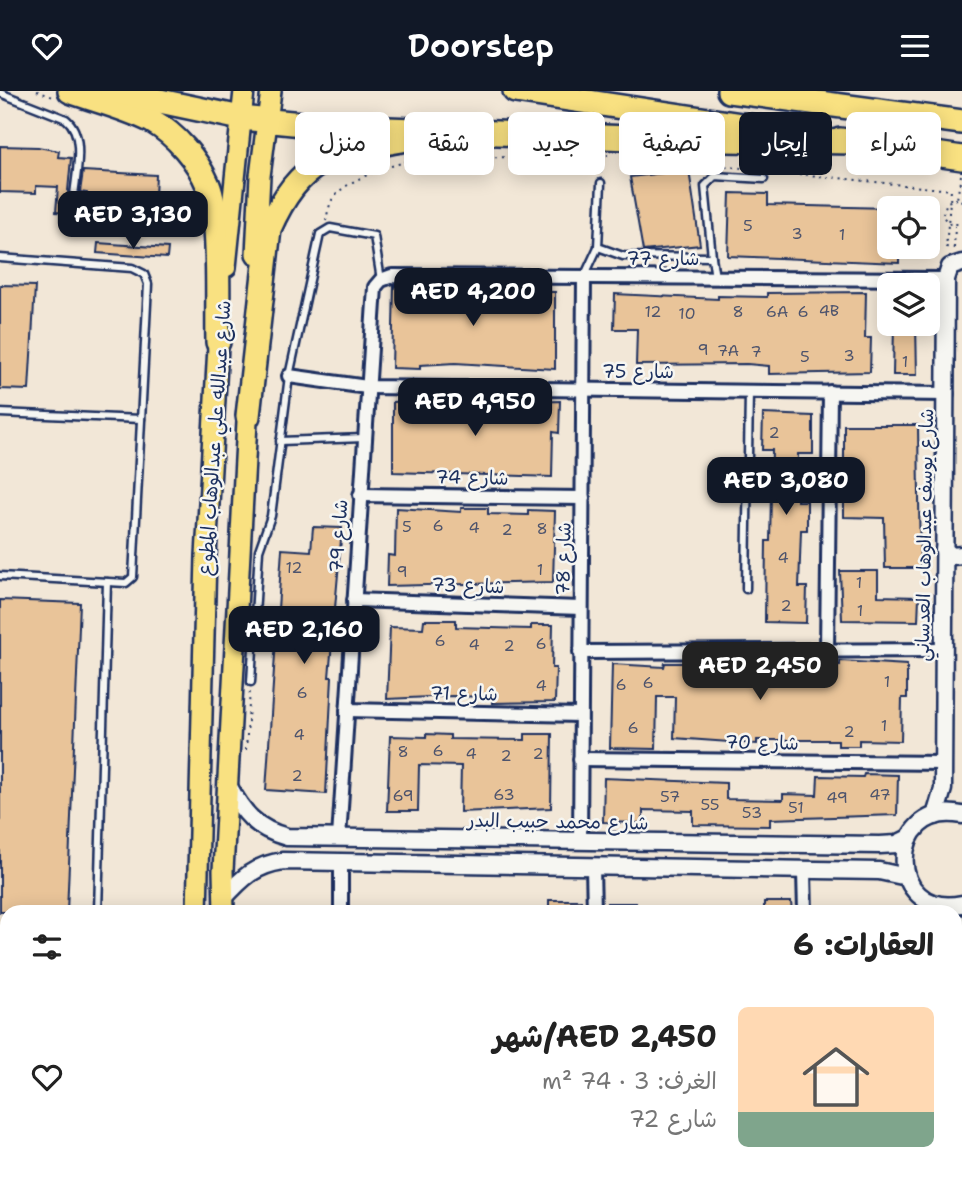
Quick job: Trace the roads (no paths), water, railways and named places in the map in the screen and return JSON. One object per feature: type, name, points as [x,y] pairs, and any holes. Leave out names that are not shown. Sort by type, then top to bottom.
[{"type":"highway","points":[[71,91],[150,120],[177,140],[195,162],[209,187],[214,219],[218,342]]},
{"type":"highway","points":[[112,91],[241,118],[332,127],[404,129]]},
{"type":"highway","points":[[515,91],[846,141]]},
{"type":"highway","points":[[729,91],[884,112]]},
{"type":"highway","points":[[826,91],[900,112]]},
{"type":"highway","points":[[941,119],[962,122]]},
{"type":"highway","points":[[494,132],[659,139],[846,142]]},
{"type":"highway","points":[[248,416],[269,229],[280,204],[317,162],[339,152],[404,140]]},
{"type":"highway","points":[[941,155],[962,158]]},
{"type":"main road","name":"شارع عبدالله علي عبدالوهاب المطوع","points":[[197,905],[206,556],[218,342],[244,91]]},
{"type":"main road","name":"شارع عبدالله علي عبدالوهاب المطوع","points":[[224,905],[260,176],[271,92]]},
{"type":"street","points":[[946,279],[958,255]]},
{"type":"street","name":"شارع 77","points":[[381,280],[392,276],[946,279]]},
{"type":"street","name":"شارع 78","points":[[580,842],[584,277]]},
{"type":"street","name":"شارع يوسف عبدالوهاب العدساني","points":[[935,816],[942,799],[943,763],[946,279]]},
{"type":"street","name":"شارع 79","points":[[339,838],[374,288],[381,280]]},
{"type":"street","name":"شارع 75","points":[[289,376],[367,387],[947,394]]},
{"type":"street","points":[[827,650],[830,392]]},
{"type":"street","name":"شارع 74","points":[[360,495],[583,498]]},
{"type":"street","points":[[944,550],[952,556],[962,555]]},
{"type":"street","points":[[945,580],[953,574],[962,576]]},
{"type":"street","name":"شارع 73","points":[[354,600],[581,608]]},
{"type":"street","points":[[580,652],[944,650]]},
{"type":"street","name":"شارع 71","points":[[347,710],[580,715]]},
{"type":"street","name":"شارع 70","points":[[580,759],[943,763]]},
{"type":"street","name":"شارع محمد حبيب البدر","points":[[228,785],[241,810],[255,824],[287,837],[427,841],[887,845],[909,838]]},
{"type":"street","points":[[932,905],[919,894],[907,877],[904,853],[909,838],[920,825],[935,816],[962,815]]},
{"type":"street","points":[[283,861],[277,853],[279,843],[287,837]]},
{"type":"street","points":[[424,863],[431,857],[432,848],[427,841]]},
{"type":"street","points":[[459,862],[457,847],[461,841]]},
{"type":"street","points":[[684,843],[688,851],[686,869]]},
{"type":"street","points":[[715,870],[710,860],[712,850],[721,844]]},
{"type":"street","points":[[224,905],[245,874],[262,864],[283,861],[459,862],[884,872],[907,877]]},
{"type":"street","points":[[341,861],[341,905]]},
{"type":"street","points":[[593,867],[594,905]]},
{"type":"street","points":[[804,872],[805,905]]},
{"type":"lane","points":[[0,93],[66,119],[74,127],[78,136],[74,196]]},
{"type":"lane","points":[[715,278],[705,186],[715,176],[764,179]]},
{"type":"lane","points":[[584,277],[598,247],[601,183]]},
{"type":"lane","points":[[251,682],[259,550],[271,516],[289,376],[320,234],[325,229],[334,228],[374,236],[381,280]]},
{"type":"lane","points":[[598,247],[623,256],[712,257]]},
{"type":"lane","points":[[0,258],[132,268],[144,274],[148,284],[132,577],[126,583],[0,576]]},
{"type":"lane","points":[[746,589],[749,391]]},
{"type":"lane","points":[[0,413],[141,419]]},
{"type":"lane","points":[[280,440],[364,438]]},
{"type":"lane","points":[[98,905],[107,582]]}]
